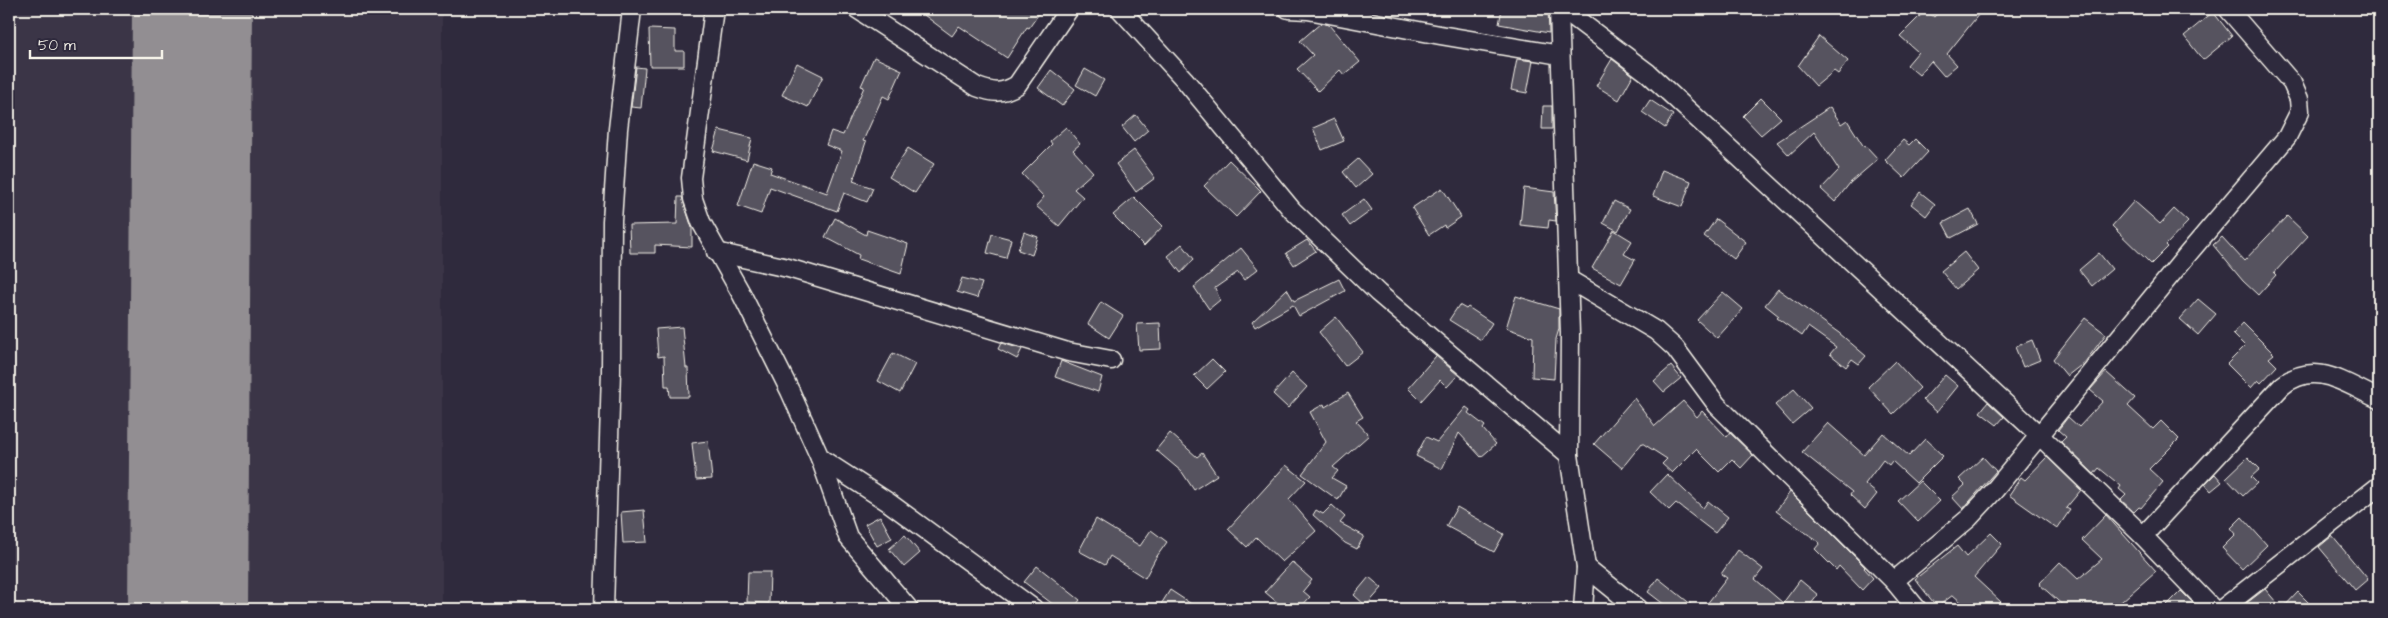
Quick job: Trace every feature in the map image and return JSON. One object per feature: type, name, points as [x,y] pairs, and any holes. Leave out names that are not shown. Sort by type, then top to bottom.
[{"type":"street","points":[[604,609],[611,381],[612,221],[618,130],[632,9]]},
{"type":"street","points":[[714,9],[691,178],[693,199],[700,222],[742,295],[775,359],[820,458],[848,537],[909,609]]},
{"type":"street","points":[[857,9],[977,87],[994,93],[1007,91],[1017,85],[1069,9]]},
{"type":"street","points":[[1120,9],[1184,79],[1292,210],[1378,292],[1569,455]]},
{"type":"street","points":[[1288,9],[1308,10],[1560,55]]},
{"type":"street","points":[[1561,9],[1560,55],[1570,333],[1569,455],[1586,567],[1583,609]]},
{"type":"street","points":[[1561,9],[1648,72],[2038,434],[2144,536],[2213,609]]},
{"type":"street","points":[[1894,581],[1968,518],[1993,492],[2038,434],[2287,137],[2300,111],[2299,100],[2292,83],[2228,9]]},
{"type":"street","points":[[716,252],[788,268],[1068,352],[1110,360]]},
{"type":"street","points":[[1568,279],[1656,331],[1675,348],[1717,405],[1894,581],[1916,609]]},
{"type":"street","points":[[2144,536],[2282,386],[2292,378],[2309,372],[2323,374],[2379,399]]},
{"type":"street","points":[[820,458],[888,502],[1034,609]]},
{"type":"street","points":[[2222,609],[2379,486]]},
{"type":"street","points":[[1586,567],[1638,609]]},
{"type":"shaded area","points":[[9,9],[442,9],[442,609],[9,609]]},
{"type":"building","points":[[916,9],[1042,9],[1029,28],[1027,27],[1007,58],[959,26],[952,36]]},
{"type":"building","points":[[1502,9],[1548,9],[1549,33],[1499,24]]},
{"type":"building","points":[[1941,9],[1983,9],[1947,54],[1957,65],[1944,76],[1931,61],[1919,75],[1907,65],[1918,52],[1900,36],[1926,10],[1934,17]]},
{"type":"building","points":[[2213,12],[2232,36],[2203,60],[2184,36]]},
{"type":"building","points":[[1321,23],[1329,25],[1360,62],[1344,75],[1340,70],[1318,91],[1297,69],[1313,55],[1300,41]]},
{"type":"building","points":[[649,29],[675,30],[675,51],[684,51],[684,66],[650,66]]},
{"type":"building","points":[[1819,36],[1848,61],[1838,74],[1834,71],[1816,86],[1798,66]]},
{"type":"building","points":[[874,57],[902,70],[889,99],[883,96],[863,141],[866,142],[853,181],[873,188],[867,202],[844,193],[837,211],[770,187],[761,214],[738,206],[753,161],[772,167],[770,173],[827,193],[842,151],[826,145],[831,131],[843,135],[864,87],[861,86]]},
{"type":"building","points":[[1517,59],[1533,61],[1527,93],[1511,90]]},
{"type":"building","points":[[1612,59],[1633,75],[1619,100],[1596,86]]},
{"type":"building","points":[[797,63],[823,76],[808,107],[782,95]]},
{"type":"building","points":[[636,67],[645,68],[641,108],[631,107]]},
{"type":"building","points":[[1085,69],[1104,80],[1095,96],[1076,85]]},
{"type":"building","points":[[1051,70],[1075,89],[1062,106],[1038,88]]},
{"type":"building","points":[[1761,98],[1781,118],[1761,135],[1743,116]]},
{"type":"building","points":[[1650,100],[1673,115],[1665,128],[1642,112]]},
{"type":"building","points":[[1543,106],[1552,106],[1552,129],[1542,129]]},
{"type":"building","points":[[1830,107],[1841,124],[1847,120],[1864,147],[1866,146],[1878,159],[1850,183],[1835,202],[1821,189],[1839,170],[1814,132],[1789,155],[1777,142]]},
{"type":"building","points":[[1136,115],[1148,130],[1134,142],[1122,127]]},
{"type":"building","points":[[1334,119],[1344,141],[1322,150],[1313,128]]},
{"type":"building","points":[[1066,127],[1080,144],[1073,150],[1093,172],[1074,189],[1083,197],[1059,226],[1036,206],[1044,197],[1022,174],[1052,144],[1050,141]]},
{"type":"building","points":[[719,130],[752,138],[747,160],[713,151]]},
{"type":"building","points":[[1915,139],[1928,152],[1904,178],[1885,160],[1903,140],[1909,145]]},
{"type":"building","points":[[908,148],[934,164],[915,193],[889,177]]},
{"type":"building","points":[[1134,150],[1155,178],[1136,192],[1116,164]]},
{"type":"building","points":[[1358,159],[1372,174],[1356,188],[1343,172]]},
{"type":"building","points":[[1229,160],[1261,191],[1236,217],[1204,186]]},
{"type":"building","points":[[1662,170],[1691,181],[1682,207],[1653,196]]},
{"type":"building","points":[[1442,188],[1461,217],[1445,228],[1444,225],[1429,235],[1412,208]]},
{"type":"building","points":[[1524,188],[1554,192],[1556,221],[1549,220],[1548,228],[1520,225]]},
{"type":"building","points":[[1920,192],[1935,204],[1926,216],[1911,204]]},
{"type":"building","points":[[678,197],[682,197],[692,228],[692,247],[655,245],[655,253],[630,253],[629,225],[677,224]]},
{"type":"building","points":[[1134,197],[1163,226],[1144,246],[1113,215]]},
{"type":"building","points":[[1364,199],[1372,210],[1350,226],[1342,215]]},
{"type":"building","points":[[1614,201],[1630,209],[1618,231],[1603,223]]},
{"type":"building","points":[[2134,201],[2160,224],[2174,209],[2188,222],[2166,245],[2168,247],[2151,264],[2112,226]]},
{"type":"building","points":[[1970,209],[1978,224],[1951,238],[1943,223]]},
{"type":"building","points":[[2287,216],[2308,236],[2274,273],[2276,275],[2258,295],[2243,281],[2213,245],[2222,237],[2244,261]]},
{"type":"building","points":[[835,218],[866,235],[867,230],[908,244],[901,274],[858,259],[859,255],[825,237]]},
{"type":"building","points":[[1716,219],[1746,242],[1734,259],[1704,236]]},
{"type":"building","points":[[1614,230],[1632,241],[1624,254],[1635,260],[1621,284],[1592,268]]},
{"type":"building","points":[[1024,232],[1038,237],[1032,255],[1018,250]]},
{"type":"building","points":[[992,234],[1011,239],[1006,258],[987,253]]},
{"type":"building","points":[[1307,240],[1316,251],[1294,265],[1286,253]]},
{"type":"building","points":[[1182,244],[1194,259],[1181,273],[1168,256]]},
{"type":"building","points":[[1241,248],[1258,269],[1244,280],[1238,272],[1215,288],[1220,300],[1209,309],[1194,287]]},
{"type":"building","points":[[1964,252],[1978,270],[1956,289],[1941,271]]},
{"type":"building","points":[[2099,253],[2112,269],[2092,286],[2079,270]]},
{"type":"building","points":[[962,278],[982,283],[977,298],[957,292]]},
{"type":"building","points":[[1339,279],[1345,291],[1299,316],[1293,305],[1255,327],[1252,322],[1287,289],[1294,301]]},
{"type":"building","points":[[1778,289],[1839,333],[1866,356],[1859,364],[1852,359],[1846,367],[1830,354],[1836,347],[1808,327],[1802,336],[1777,318],[1779,316],[1765,305]]},
{"type":"building","points":[[1723,292],[1743,309],[1717,338],[1697,320]]},
{"type":"building","points":[[1516,296],[1559,309],[1554,379],[1532,377],[1533,337],[1506,328]]},
{"type":"building","points":[[2198,299],[2216,314],[2198,335],[2180,319]]},
{"type":"building","points":[[1101,302],[1123,316],[1109,338],[1088,324]]},
{"type":"building","points":[[1459,305],[1466,309],[1468,307],[1492,323],[1481,340],[1449,320]]},
{"type":"building","points":[[1336,317],[1363,352],[1345,366],[1319,332]]},
{"type":"building","points":[[2085,318],[2106,334],[2085,362],[2067,376],[2053,359]]},
{"type":"building","points":[[1160,323],[1161,349],[1139,350],[1137,324]]},
{"type":"building","points":[[2243,323],[2274,354],[2269,358],[2277,366],[2261,383],[2258,380],[2251,388],[2227,364],[2245,346],[2233,334]]},
{"type":"building","points":[[682,327],[686,368],[688,368],[689,397],[670,397],[669,386],[665,386],[664,356],[658,357],[656,329]]},
{"type":"building","points":[[2032,340],[2040,360],[2023,367],[2015,347]]},
{"type":"building","points":[[1001,343],[1022,349],[1017,359],[998,349]]},
{"type":"building","points":[[893,353],[915,364],[900,393],[878,381]]},
{"type":"building","points":[[1436,356],[1458,375],[1447,387],[1440,380],[1421,401],[1408,388]]},
{"type":"building","points":[[1212,359],[1225,372],[1207,389],[1194,376]]},
{"type":"building","points":[[1061,361],[1102,377],[1098,392],[1055,377]]},
{"type":"building","points":[[1895,361],[1920,388],[1893,414],[1868,387]]},
{"type":"building","points":[[1671,366],[1681,378],[1664,392],[1654,381]]},
{"type":"building","points":[[2106,372],[2135,398],[2128,406],[2153,429],[2161,421],[2179,439],[2149,469],[2163,482],[2141,508],[2139,507],[2134,512],[2121,500],[2126,495],[2119,489],[2121,486],[2099,468],[2094,474],[2061,442],[2066,437],[2058,430],[2068,417],[2079,427],[2103,401],[2090,390]]},
{"type":"building","points":[[1292,373],[1307,387],[1288,408],[1273,394]]},
{"type":"building","points":[[1945,375],[1958,386],[1937,412],[1923,400]]},
{"type":"building","points":[[1794,389],[1811,408],[1792,424],[1775,405]]},
{"type":"building","points":[[1348,393],[1363,417],[1356,421],[1369,435],[1333,467],[1338,471],[1332,478],[1346,486],[1338,500],[1302,474],[1326,442],[1310,412],[1324,404],[1325,407]]},
{"type":"building","points":[[1634,398],[1655,426],[1683,401],[1697,417],[1702,411],[1727,437],[1730,433],[1753,455],[1741,468],[1732,459],[1719,472],[1696,449],[1672,473],[1662,464],[1667,459],[1642,443],[1622,468],[1594,444]]},
{"type":"building","points":[[1988,402],[2004,417],[1997,425],[1980,412]]},
{"type":"building","points":[[1466,407],[1470,410],[1468,413],[1485,426],[1483,429],[1496,444],[1481,457],[1459,433],[1442,469],[1416,456],[1426,437],[1437,442]]},
{"type":"building","points":[[1828,423],[1864,455],[1883,433],[1909,456],[1925,439],[1943,456],[1916,483],[1892,461],[1889,465],[1883,460],[1865,484],[1877,494],[1865,509],[1850,495],[1852,492],[1802,452]]},
{"type":"building","points":[[1170,433],[1197,457],[1202,453],[1217,475],[1194,490],[1182,472],[1156,450]]},
{"type":"building","points":[[708,441],[712,479],[696,480],[692,443]]},
{"type":"building","points":[[1983,457],[1996,471],[1963,509],[1952,497],[1965,485],[1959,479]]},
{"type":"building","points":[[2047,457],[2081,490],[2066,508],[2070,510],[2057,529],[2009,495],[2021,477],[2025,480]]},
{"type":"building","points":[[2248,457],[2260,469],[2251,477],[2257,483],[2243,496],[2226,478]]},
{"type":"building","points":[[1286,465],[1306,481],[1289,499],[1316,531],[1282,562],[1256,537],[1247,547],[1228,529]]},
{"type":"building","points":[[1667,474],[1703,508],[1708,501],[1728,517],[1715,533],[1676,503],[1669,510],[1650,492]]},
{"type":"building","points":[[2215,474],[2222,482],[2211,491],[2205,484]]},
{"type":"building","points":[[1920,481],[1940,501],[1918,522],[1898,501]]},
{"type":"building","points":[[1790,492],[1865,567],[1873,578],[1862,590],[1839,566],[1836,570],[1815,549],[1820,543],[1776,511]]},
{"type":"building","points":[[1332,505],[1345,517],[1340,523],[1364,536],[1357,549],[1345,543],[1313,515],[1316,510],[1323,514]]},
{"type":"building","points":[[1457,507],[1504,534],[1494,552],[1446,526]]},
{"type":"building","points":[[644,510],[647,542],[623,543],[621,512]]},
{"type":"building","points":[[2106,515],[2156,571],[2113,609],[2067,609],[2039,584],[2060,562],[2078,579],[2102,559],[2082,540]]},
{"type":"building","points":[[880,516],[892,538],[877,546],[865,524]]},
{"type":"building","points":[[2242,517],[2267,545],[2242,569],[2222,548],[2236,534],[2231,528]]},
{"type":"building","points":[[1096,519],[1140,546],[1151,530],[1167,542],[1145,578],[1110,556],[1105,565],[1079,551]]},
{"type":"building","points":[[1991,533],[2002,544],[1974,577],[2001,602],[1995,609],[1969,609],[1953,595],[1937,607],[1915,579],[1957,546],[1966,557]]},
{"type":"building","points":[[905,535],[920,553],[904,567],[889,549]]},
{"type":"building","points":[[2332,536],[2368,579],[2355,590],[2319,547]]},
{"type":"building","points":[[1738,550],[1763,569],[1755,579],[1783,603],[1800,580],[1818,595],[1807,609],[1703,609],[1727,578],[1721,574]]},
{"type":"building","points":[[1292,562],[1312,580],[1303,591],[1310,597],[1299,609],[1285,609],[1265,592]]},
{"type":"building","points":[[1037,566],[1080,600],[1073,609],[1059,609],[1024,582]]},
{"type":"building","points":[[748,572],[770,572],[769,603],[747,602]]},
{"type":"building","points":[[1369,577],[1382,588],[1366,606],[1354,595]]},
{"type":"building","points":[[1658,578],[1697,609],[1670,609],[1648,592]]},
{"type":"building","points":[[2265,589],[2282,609],[2239,609]]},
{"type":"building","points":[[1170,590],[1199,609],[1158,609]]},
{"type":"building","points":[[2181,591],[2199,609],[2163,609]]},
{"type":"building","points":[[2298,592],[2315,609],[2282,609]]},
{"type":"runway","points":[[188,609],[192,9]]}]
